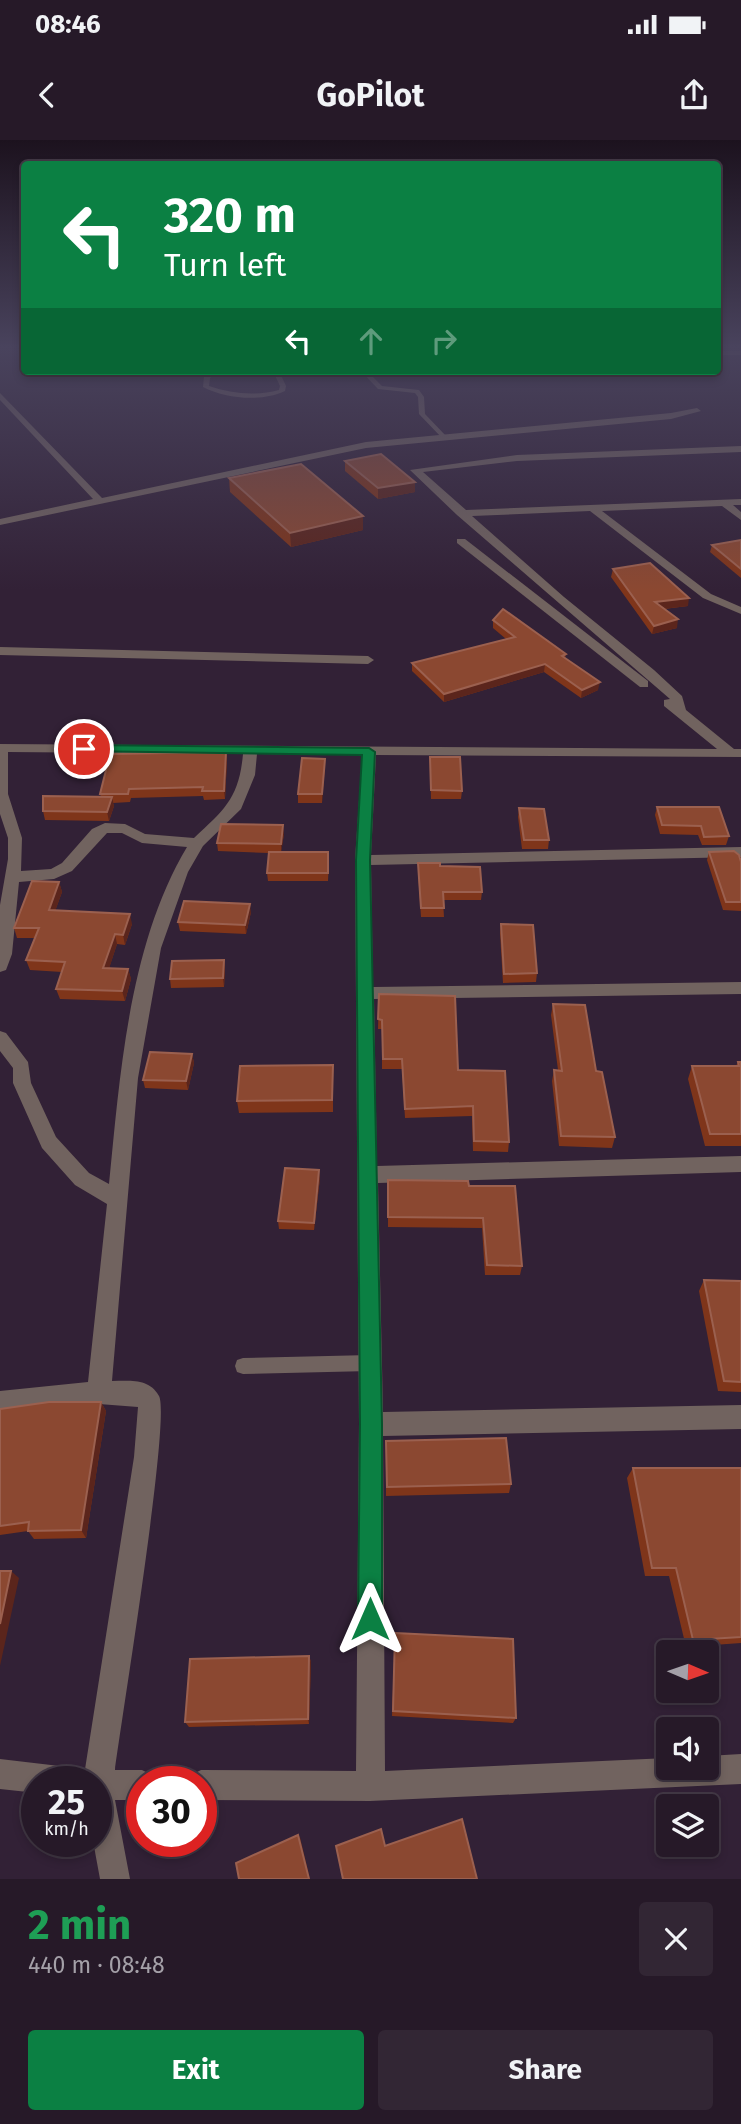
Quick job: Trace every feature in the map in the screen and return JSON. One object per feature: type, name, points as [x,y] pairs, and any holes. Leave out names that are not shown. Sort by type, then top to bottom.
[{"type":"street","points":[[26,428],[100,501]]},
{"type":"street","points":[[0,522],[366,445],[540,428]]},
{"type":"street","points":[[678,710],[681,708],[677,699],[650,673],[461,513],[415,470],[517,458],[741,449]]},
{"type":"street","points":[[461,513],[741,502]]},
{"type":"street","points":[[724,503],[741,517]]},
{"type":"street","points":[[591,507],[707,596],[741,611]]},
{"type":"street","points":[[461,541],[736,754]]},
{"type":"street","points":[[0,650],[368,660]]},
{"type":"street","points":[[0,966],[4,954],[15,838],[1,794],[1,748],[736,754]]},
{"type":"street","points":[[99,1392],[129,1078],[153,948],[180,872],[197,843],[234,809],[248,775],[250,750]]},
{"type":"street","points":[[369,752],[363,860],[371,1424],[370,1786]]},
{"type":"street","points":[[13,877],[54,874],[67,867],[97,832],[104,828],[125,829],[142,838],[197,843]]},
{"type":"street","points":[[363,860],[741,852]]},
{"type":"street","points":[[364,993],[741,988]]},
{"type":"street","points":[[0,1038],[22,1067],[22,1083],[49,1142],[82,1179],[116,1199]]},
{"type":"street","points":[[367,1175],[741,1164]]},
{"type":"street","points":[[0,1402],[99,1392],[142,1393],[150,1403],[146,1457],[100,1766]]},
{"type":"street","points":[[371,1424],[741,1417]]},
{"type":"street","points":[[217,1785],[370,1786],[741,1769]]},
{"type":"street","points":[[0,1774],[21,1776]]},
{"type":"street","points":[[111,1857],[115,1879]]},
{"type":"lane","points":[[436,428],[444,437]]},
{"type":"lane","points":[[243,1366],[370,1363]]},
{"type":"building","points":[[381,454],[415,482],[378,488],[345,461]]},
{"type":"building","points":[[301,464],[363,516],[290,533],[229,478]]},
{"type":"building","points":[[741,540],[741,569],[712,545]]},
{"type":"building","points":[[650,563],[689,598],[655,602],[678,619],[654,626],[613,569]]},
{"type":"building","points":[[503,609],[600,682],[582,690],[545,664],[444,694],[412,663],[515,637],[493,620]]},
{"type":"building","points":[[226,752],[224,791],[202,791],[203,787],[129,789],[128,794],[100,794],[110,754]]},
{"type":"building","points":[[430,757],[460,757],[462,791],[431,790]]},
{"type":"building","points":[[302,758],[325,759],[322,794],[298,794]]},
{"type":"building","points":[[43,796],[112,797],[107,812],[43,811]]},
{"type":"building","points":[[657,807],[719,807],[729,836],[704,837],[701,826],[662,825]]},
{"type":"building","points":[[519,808],[544,809],[549,840],[524,840]]},
{"type":"building","points":[[221,824],[283,825],[281,844],[217,843]]},
{"type":"building","points":[[734,851],[741,862],[741,902],[726,902],[709,852]]},
{"type":"building","points":[[269,852],[328,852],[328,873],[267,873]]},
{"type":"building","points":[[418,863],[480,867],[482,892],[443,892],[444,908],[421,908]]},
{"type":"building","points":[[32,881],[59,882],[49,910],[130,914],[123,935],[115,934],[103,968],[128,969],[122,991],[56,989],[65,962],[26,960],[39,928],[14,928]]},
{"type":"building","points":[[184,901],[250,904],[245,925],[178,922]]},
{"type":"building","points":[[501,924],[533,925],[537,973],[504,974]]},
{"type":"building","points":[[224,960],[223,978],[170,979],[172,961]]},
{"type":"building","points":[[379,994],[455,996],[458,1070],[505,1071],[509,1142],[474,1141],[473,1106],[405,1109],[402,1059],[383,1059],[382,1020],[378,1019]]},
{"type":"building","points":[[553,1004],[585,1005],[596,1071],[602,1072],[615,1137],[561,1136],[554,1070],[562,1071]]},
{"type":"building","points":[[150,1052],[192,1054],[186,1081],[143,1080]]},
{"type":"building","points":[[738,1062],[741,1062],[741,1134],[710,1134],[692,1066],[739,1066]]},
{"type":"building","points":[[333,1065],[332,1100],[237,1101],[240,1066]]},
{"type":"building","points":[[285,1168],[319,1170],[314,1223],[278,1221]]},
{"type":"building","points":[[388,1180],[468,1181],[469,1186],[515,1186],[522,1266],[487,1265],[483,1218],[388,1217]]},
{"type":"building","points":[[704,1280],[741,1281],[741,1382],[724,1381]]},
{"type":"building","points":[[49,1402],[101,1402],[81,1530],[28,1531],[29,1522],[0,1526],[0,1409]]},
{"type":"building","points":[[506,1438],[511,1484],[387,1487],[386,1441]]},
{"type":"building","points":[[633,1468],[741,1468],[741,1637],[693,1640],[676,1568],[652,1568]]},
{"type":"building","points":[[0,1571],[11,1571],[0,1624]]},
{"type":"building","points":[[395,1633],[513,1639],[516,1718],[393,1711]]},
{"type":"building","points":[[309,1656],[308,1719],[185,1722],[190,1659]]},
{"type":"building","points":[[462,1819],[477,1879],[343,1879],[336,1846],[381,1829],[385,1846]]},
{"type":"building","points":[[298,1835],[309,1879],[239,1879],[236,1863]]},
{"type":"route","points":[[84,749],[369,752],[363,860],[371,1424],[370,1619]]}]
